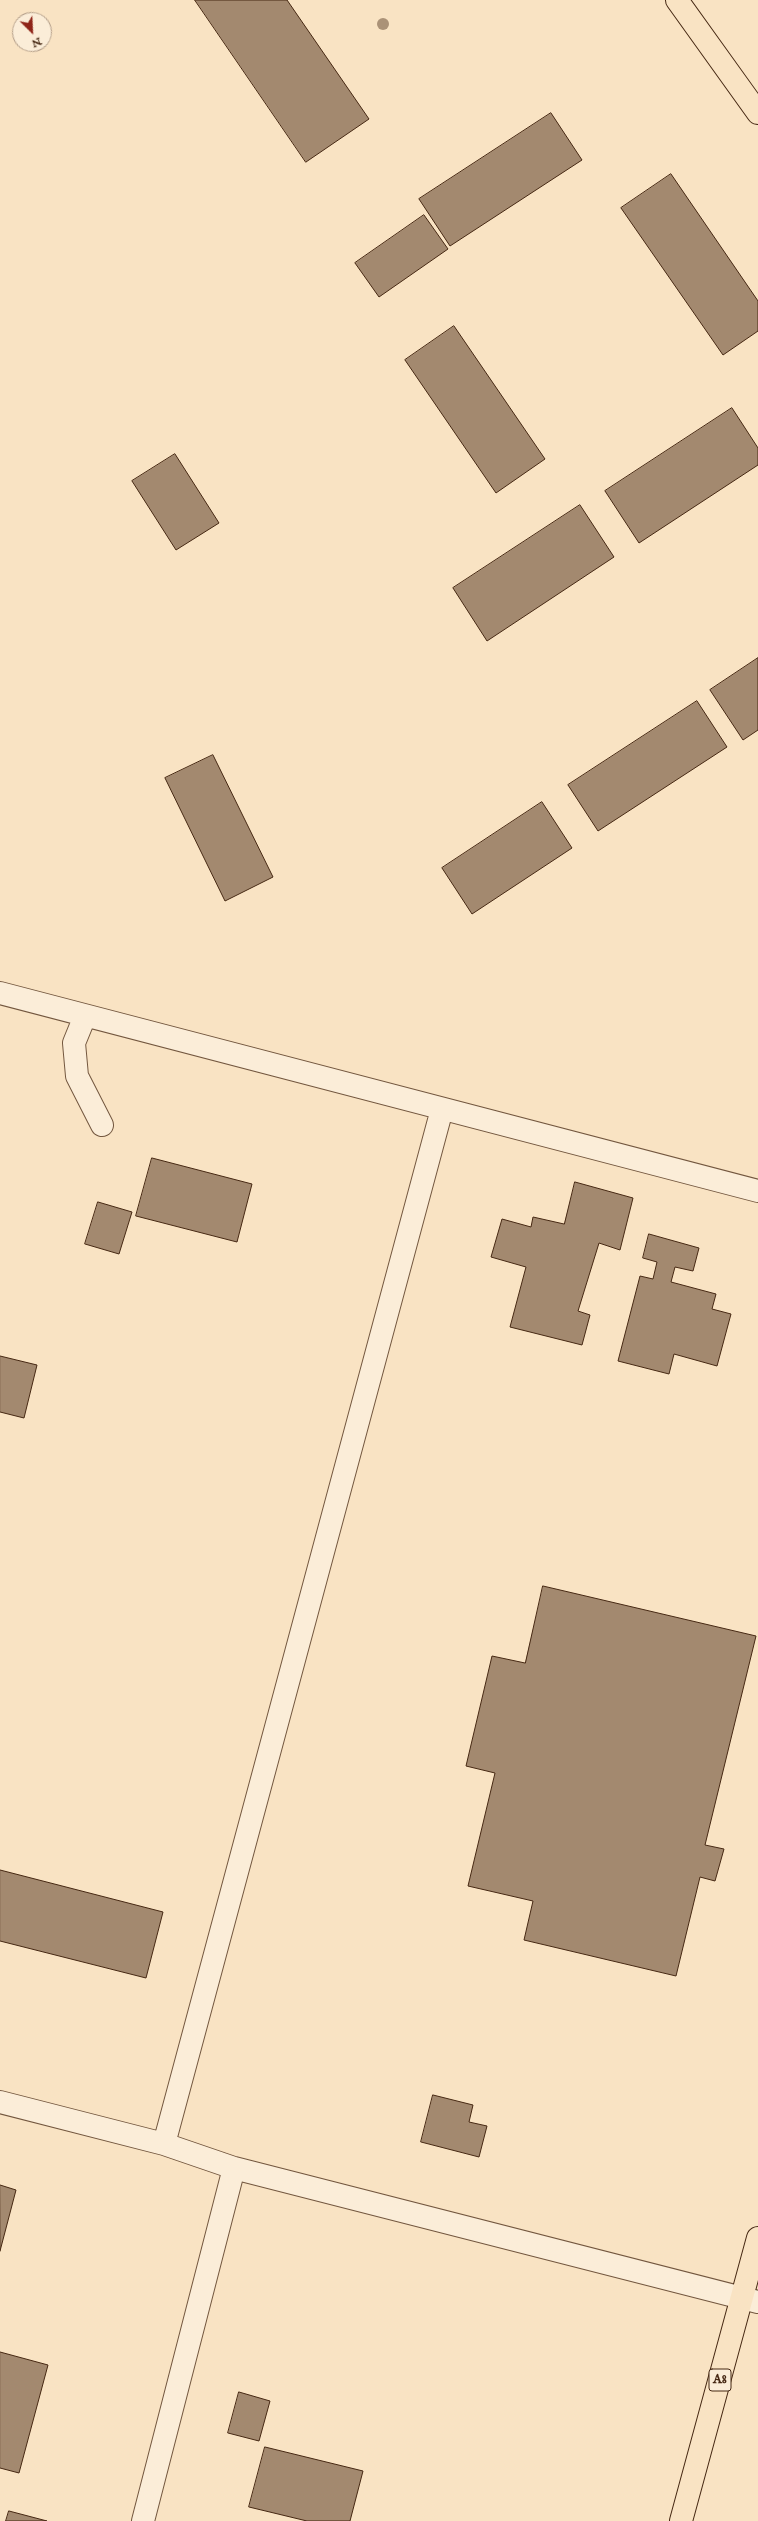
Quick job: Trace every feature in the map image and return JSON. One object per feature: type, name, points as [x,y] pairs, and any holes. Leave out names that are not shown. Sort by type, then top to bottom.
[{"type":"main road","points":[[678,0],[758,113]]},
{"type":"main road","name":"A8","points":[[681,2521],[750,2300],[758,2238]]},
{"type":"street","points":[[0,993],[758,1191]]},
{"type":"street","points":[[85,1016],[74,1043],[77,1076],[102,1125]]},
{"type":"street","points":[[164,2144],[442,1109]]},
{"type":"street","points":[[0,2102],[164,2144],[234,2168],[750,2300]]},
{"type":"street","points":[[143,2521],[234,2168]]},
{"type":"building","points":[[195,0],[287,0],[369,119],[306,162]]},
{"type":"building","points":[[551,113],[582,160],[450,246],[419,199]]},
{"type":"building","points":[[671,174],[758,301],[758,331],[723,355],[621,208]]},
{"type":"building","points":[[424,215],[448,249],[379,297],[355,263]]},
{"type":"building","points":[[454,326],[545,459],[496,493],[405,360]]},
{"type":"building","points":[[732,408],[758,448],[758,465],[639,543],[605,491]]},
{"type":"building","points":[[175,454],[219,523],[176,550],[132,481]]},
{"type":"building","points":[[580,505],[614,557],[487,641],[453,588]]},
{"type":"building","points":[[758,658],[758,730],[743,740],[710,690]]},
{"type":"building","points":[[697,701],[727,747],[598,831],[568,785]]},
{"type":"building","points":[[213,755],[273,877],[225,901],[165,778]]},
{"type":"building","points":[[542,802],[572,848],[472,914],[442,868]]},
{"type":"building","points":[[152,1158],[252,1184],[237,1242],[136,1216]]},
{"type":"building","points":[[575,1182],[633,1198],[620,1250],[599,1243],[578,1311],[590,1315],[582,1345],[510,1327],[526,1267],[491,1257],[502,1219],[531,1227],[533,1217],[564,1224]]},
{"type":"building","points":[[98,1202],[132,1212],[119,1254],[85,1244]]},
{"type":"building","points":[[649,1234],[699,1248],[693,1271],[675,1267],[671,1282],[716,1294],[712,1309],[731,1314],[717,1366],[674,1354],[669,1374],[618,1361],[640,1276],[653,1279],[657,1262],[643,1258]]},
{"type":"building","points":[[0,1356],[37,1365],[24,1418],[0,1412]]},
{"type":"building","points":[[543,1586],[756,1636],[705,1845],[724,1849],[715,1881],[700,1877],[676,1976],[524,1940],[533,1901],[468,1886],[495,1773],[466,1766],[492,1656],[525,1663]]},
{"type":"building","points":[[0,1870],[163,1912],[146,1978],[0,1941]]},
{"type":"building","points":[[433,2095],[473,2105],[469,2122],[487,2126],[479,2157],[421,2142]]},
{"type":"building","points":[[0,2185],[16,2190],[0,2251]]},
{"type":"building","points":[[0,2352],[48,2365],[19,2473],[0,2468]]},
{"type":"building","points":[[239,2392],[270,2401],[259,2441],[228,2433]]},
{"type":"building","points":[[265,2447],[363,2471],[350,2521],[307,2521],[249,2507]]},
{"type":"building","points":[[9,2511],[47,2521],[6,2521]]}]
